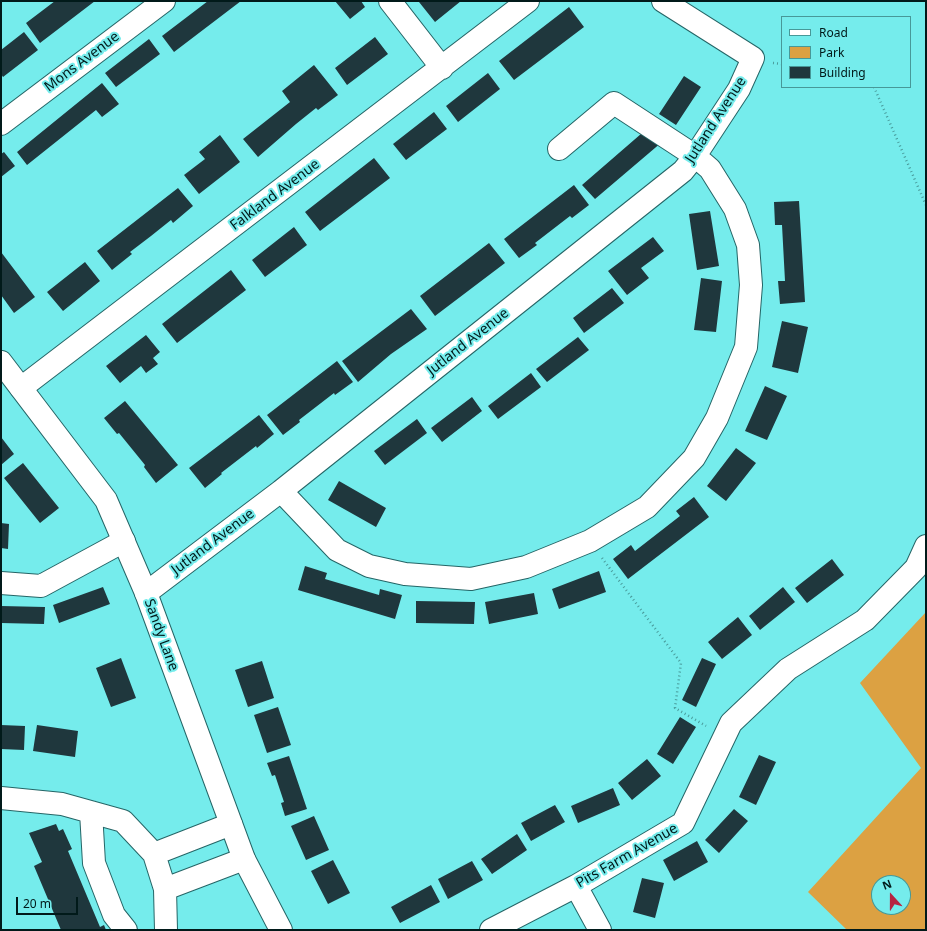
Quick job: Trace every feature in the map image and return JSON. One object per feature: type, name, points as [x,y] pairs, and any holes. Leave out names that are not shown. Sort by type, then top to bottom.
[{"type":"street","name":"Mons Avenue","points":[[1,124],[164,1]]},
{"type":"street","points":[[390,1],[442,68]]},
{"type":"street","name":"Falkland Avenue","points":[[21,388],[528,1]]},
{"type":"street","name":"Jutland Avenue","points":[[146,593],[281,491],[683,172],[739,89],[753,58],[663,1]]},
{"type":"street","points":[[281,491],[337,550],[369,566],[405,574],[471,579],[526,567],[590,541],[647,507],[694,458],[718,418],[746,347],[751,284],[748,245],[735,209],[710,169],[695,156],[614,103],[558,149]]},
{"type":"street","name":"Sandy Lane","points":[[1,362],[106,500],[146,593],[244,859],[282,930]]},
{"type":"street","points":[[1,583],[41,586],[124,541]]},
{"type":"street","name":"Pits Farm Avenue","points":[[491,930],[576,886],[683,823],[731,723],[788,669],[865,620],[916,568],[926,546]]},
{"type":"street","points":[[1,798],[62,804],[123,821],[154,854],[165,889],[166,930]]},
{"type":"street","points":[[91,812],[94,863],[114,916],[126,930]]},
{"type":"street","points":[[154,854],[231,824]]},
{"type":"street","points":[[165,889],[244,859]]},
{"type":"street","points":[[576,886],[600,930]]},
{"type":"path","points":[[874,88],[926,205]]},
{"type":"path","points":[[590,541],[681,663],[675,708],[725,736]]},
{"type":"green space","points":[[926,612],[926,930],[847,930],[808,892],[921,768],[860,683]]},
{"type":"building","points":[[55,1],[95,1],[40,43],[26,23]]},
{"type":"building","points":[[208,1],[241,1],[174,52],[162,36]]},
{"type":"building","points":[[335,1],[361,1],[365,7],[350,19]]},
{"type":"building","points":[[461,1],[435,22],[419,2]]},
{"type":"building","points":[[569,7],[584,27],[514,80],[499,61]]},
{"type":"building","points":[[24,32],[38,50],[3,77],[1,74],[1,50]]},
{"type":"building","points":[[375,37],[388,54],[347,85],[335,68]]},
{"type":"building","points":[[149,39],[160,54],[116,87],[105,73]]},
{"type":"building","points":[[314,65],[338,95],[318,110],[316,108],[258,157],[243,139],[290,102],[282,91]]},
{"type":"building","points":[[488,73],[500,89],[458,122],[446,106]]},
{"type":"building","points":[[684,76],[701,87],[676,125],[659,114]]},
{"type":"building","points":[[102,83],[119,104],[102,117],[96,110],[27,165],[17,152]]},
{"type":"building","points":[[434,112],[447,129],[406,160],[393,144]]},
{"type":"building","points":[[649,127],[662,142],[595,199],[582,185]]},
{"type":"building","points":[[220,135],[240,162],[199,194],[184,175],[205,159],[199,152]]},
{"type":"building","points":[[4,152],[15,166],[1,177],[1,154]]},
{"type":"building","points":[[374,158],[390,178],[320,231],[305,212]]},
{"type":"building","points":[[574,185],[589,205],[572,218],[570,216],[535,243],[537,245],[519,258],[504,239]]},
{"type":"building","points":[[178,188],[193,206],[173,223],[171,220],[130,252],[132,254],[112,270],[97,251]]},
{"type":"building","points":[[799,201],[805,302],[780,304],[778,281],[785,281],[782,225],[775,225],[774,202]]},
{"type":"building","points":[[710,211],[719,266],[697,270],[689,214]]},
{"type":"building","points":[[294,227],[307,245],[265,277],[252,260]]},
{"type":"building","points":[[653,237],[664,251],[641,268],[649,278],[627,295],[608,271]]},
{"type":"building","points":[[489,243],[505,263],[435,316],[420,296]]},
{"type":"building","points":[[1,252],[35,297],[14,313],[1,295]]},
{"type":"building","points":[[85,262],[100,281],[63,311],[47,292]]},
{"type":"building","points":[[231,270],[246,290],[177,343],[162,324]]},
{"type":"building","points":[[701,278],[722,281],[716,332],[694,330]]},
{"type":"building","points":[[612,288],[624,303],[584,333],[573,318]]},
{"type":"building","points":[[411,309],[427,329],[391,354],[358,382],[342,361]]},
{"type":"building","points":[[782,321],[808,327],[798,373],[772,367]]},
{"type":"building","points":[[146,335],[160,352],[153,358],[158,364],[146,373],[141,366],[120,383],[106,366]]},
{"type":"building","points":[[578,337],[589,350],[547,382],[536,369]]},
{"type":"building","points":[[337,361],[353,382],[335,395],[334,393],[299,420],[300,422],[283,435],[267,415]]},
{"type":"building","points":[[531,373],[541,387],[498,419],[488,406]]},
{"type":"building","points":[[765,386],[787,396],[767,440],[745,431]]},
{"type":"building","points":[[472,397],[482,411],[442,442],[431,428]]},
{"type":"building","points":[[125,401],[178,465],[156,483],[144,467],[145,465],[119,433],[117,434],[104,418]]},
{"type":"building","points":[[259,415],[274,434],[257,448],[256,446],[221,473],[222,474],[205,488],[189,468]]},
{"type":"building","points":[[417,419],[427,433],[385,465],[374,451]]},
{"type":"building","points":[[1,437],[14,454],[1,465]]},
{"type":"building","points":[[736,448],[756,463],[726,501],[707,486]]},
{"type":"building","points":[[23,463],[59,508],[40,523],[4,478]]},
{"type":"building","points":[[339,481],[386,508],[376,527],[328,500]]},
{"type":"building","points":[[694,497],[709,517],[628,579],[613,559],[631,545],[635,551],[680,516],[676,511]]},
{"type":"building","points":[[1,523],[9,524],[8,549],[1,548]]},
{"type":"building","points":[[832,559],[844,575],[807,603],[795,588]]},
{"type":"building","points":[[305,566],[327,573],[325,579],[379,595],[380,589],[402,595],[395,619],[298,590]]},
{"type":"building","points":[[599,571],[606,592],[559,609],[552,589]]},
{"type":"building","points":[[103,587],[110,604],[59,623],[53,605]]},
{"type":"building","points":[[783,587],[795,602],[760,630],[749,616]]},
{"type":"building","points":[[534,593],[538,614],[489,624],[485,602]]},
{"type":"building","points":[[416,601],[475,602],[474,624],[416,623]]},
{"type":"building","points":[[1,606],[45,607],[44,624],[1,623]]},
{"type":"building","points":[[738,617],[752,635],[722,659],[708,642]]},
{"type":"building","points":[[121,658],[136,698],[111,707],[96,668]]},
{"type":"building","points":[[702,658],[716,664],[696,707],[682,700]]},
{"type":"building","points":[[262,661],[274,698],[248,707],[235,670]]},
{"type":"building","points":[[278,707],[291,745],[267,753],[254,715]]},
{"type":"building","points":[[680,717],[696,727],[673,764],[657,754]]},
{"type":"building","points":[[1,725],[25,726],[24,750],[1,749]]},
{"type":"building","points":[[37,725],[78,731],[75,757],[33,751]]},
{"type":"building","points":[[759,755],[776,762],[756,805],[739,797]]},
{"type":"building","points":[[289,756],[307,809],[285,816],[281,803],[284,802],[275,775],[272,776],[267,763]]},
{"type":"building","points":[[647,759],[661,776],[632,800],[618,783]]},
{"type":"building","points":[[613,788],[620,805],[578,823],[571,806]]},
{"type":"building","points":[[555,805],[565,822],[531,841],[521,823]]},
{"type":"building","points":[[734,809],[748,821],[719,853],[705,840]]},
{"type":"building","points":[[314,816],[329,850],[306,860],[291,826]]},
{"type":"building","points":[[56,824],[59,831],[63,829],[72,849],[68,851],[100,927],[104,925],[106,930],[61,930],[34,866],[42,862],[29,833]]},
{"type":"building","points":[[517,834],[527,850],[492,874],[481,859]]},
{"type":"building","points":[[697,841],[708,862],[674,881],[663,860]]},
{"type":"building","points":[[333,860],[350,893],[328,904],[311,871]]},
{"type":"building","points":[[472,861],[483,880],[448,899],[438,879]]},
{"type":"building","points":[[642,878],[664,883],[655,918],[633,912]]},
{"type":"building","points":[[431,885],[440,902],[400,923],[391,907]]}]
